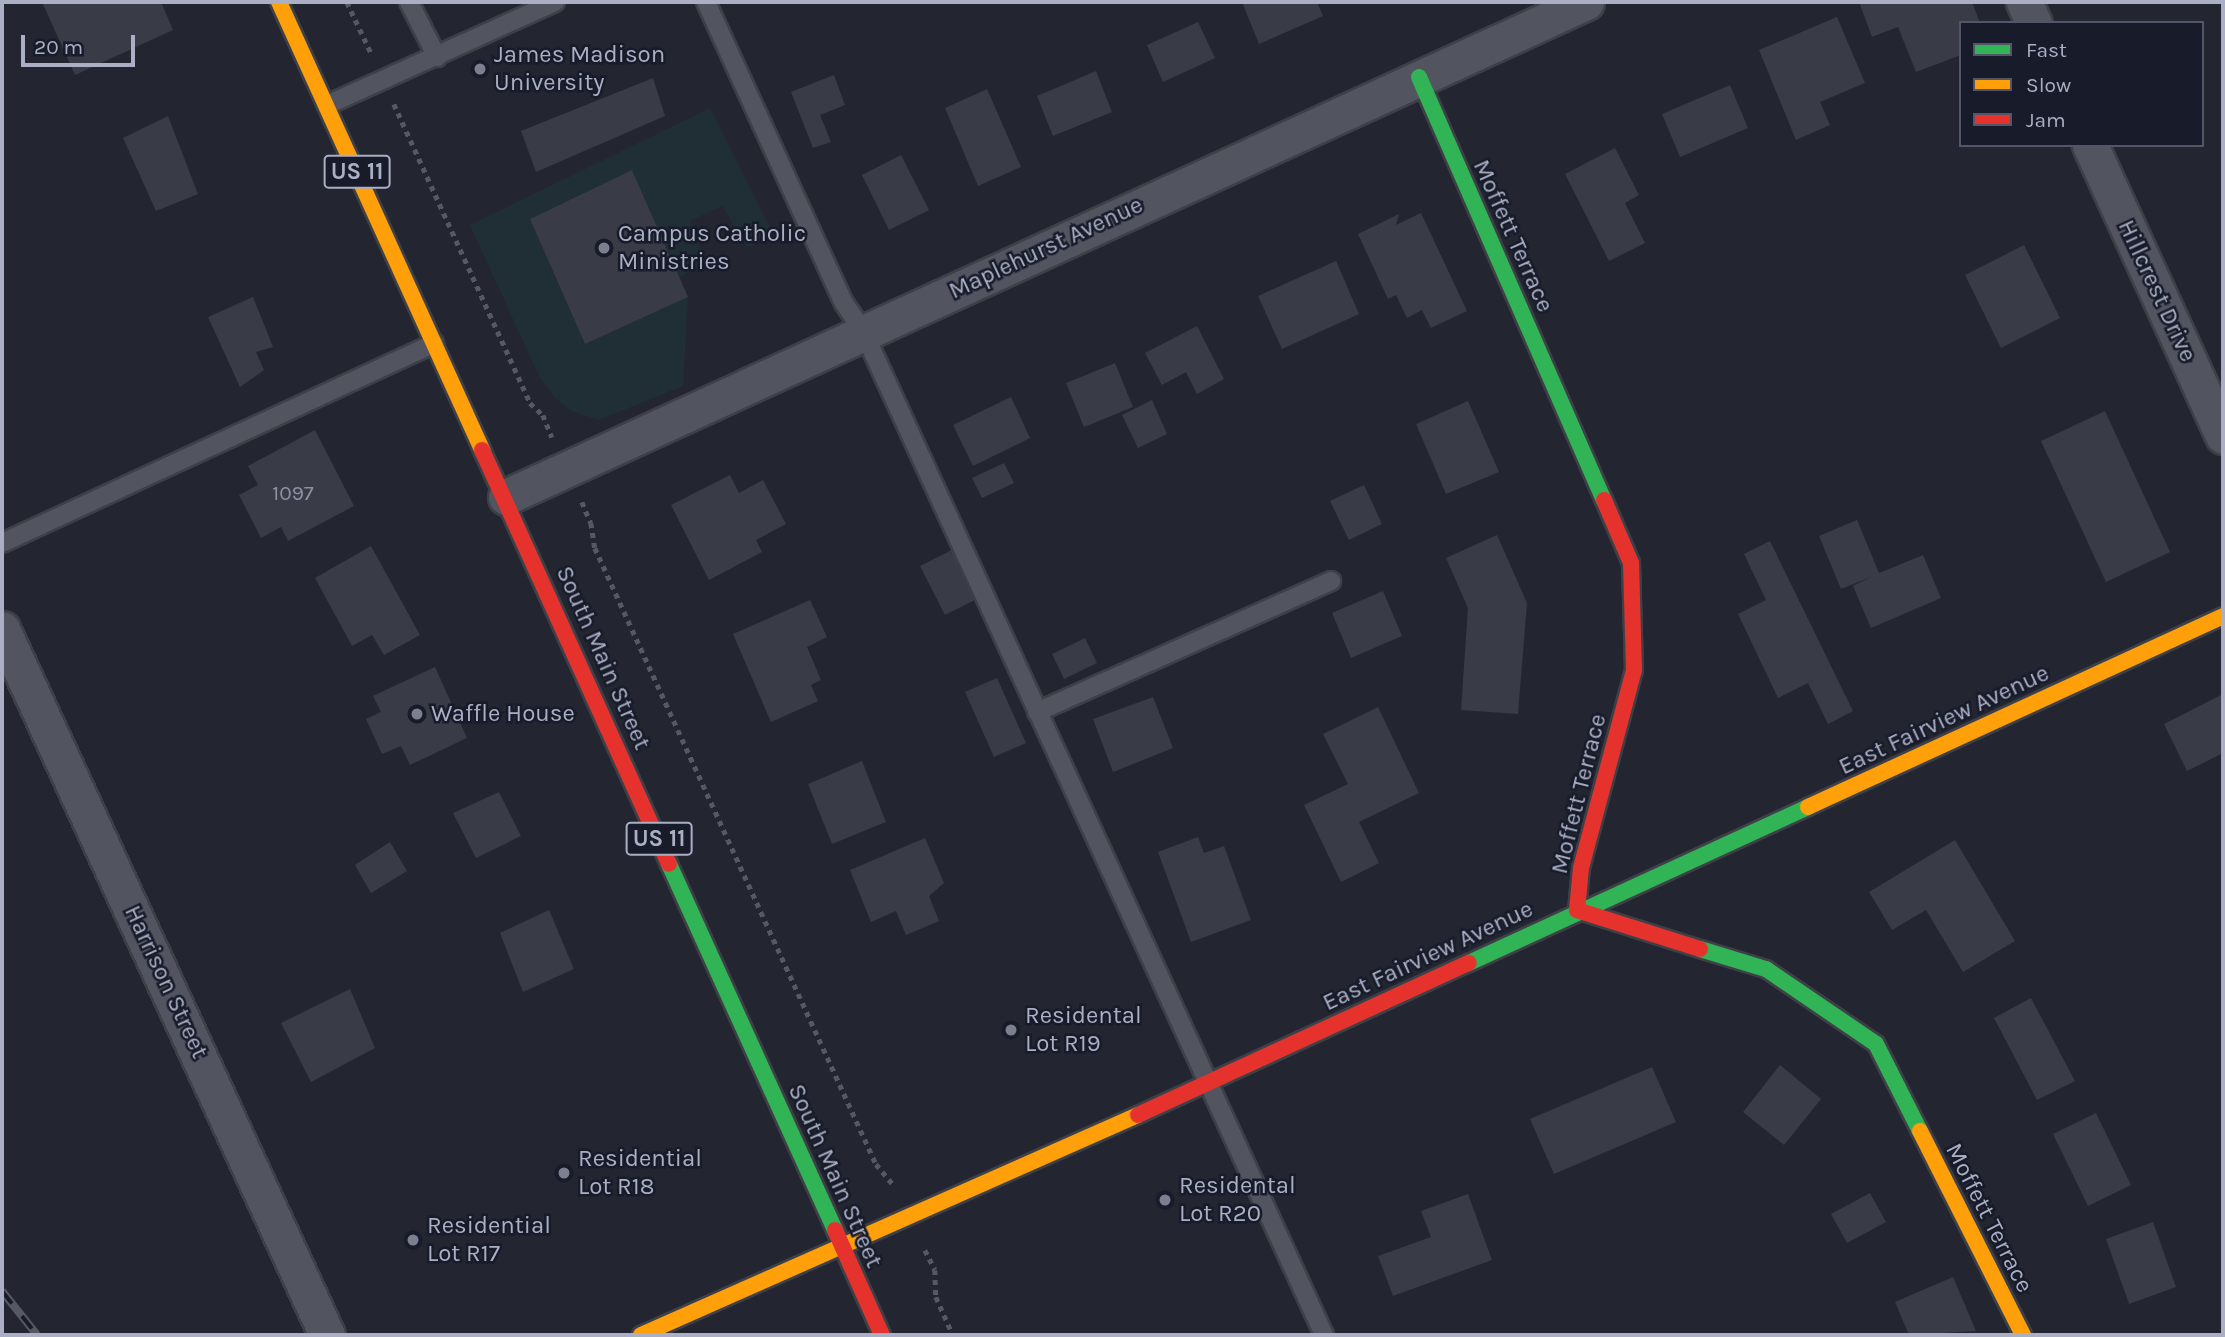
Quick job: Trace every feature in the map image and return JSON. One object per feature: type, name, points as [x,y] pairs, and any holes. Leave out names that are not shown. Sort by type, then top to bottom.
[{"type":"street","name":"South Main Street","points":[[279,2],[506,497],[882,1335]]},
{"type":"street","name":"Maplehurst Avenue","points":[[506,497],[1587,2]]},
{"type":"street","points":[[2024,2],[2033,21]]},
{"type":"street","name":"Moffett Terrace","points":[[1419,77],[1631,563],[1634,670],[1581,868],[1577,911],[1766,969],[1876,1045],[2023,1335]]},
{"type":"street","name":"Hillcrest Drive","points":[[2091,147],[2223,436]]},
{"type":"street","name":"East Fairview Avenue","points":[[641,1335],[1210,1082],[2223,616]]},
{"type":"street","name":"Harrison Street","points":[[2,629],[327,1335]]},
{"type":"lane","points":[[409,2],[436,57]]},
{"type":"lane","points":[[327,105],[555,2]]},
{"type":"lane","points":[[706,2],[844,303],[864,334],[1325,1335]]},
{"type":"lane","points":[[2,543],[435,343]]},
{"type":"lane","points":[[1037,712],[1331,581]]},
{"type":"path","points":[[347,2],[530,403],[542,415],[591,523],[595,548],[876,1164],[887,1172],[935,1270],[936,1297],[953,1335]]},
{"type":"shaded area","points":[[710,108],[771,230],[748,248],[722,206],[690,221],[706,263],[679,277],[632,170],[530,219],[585,344],[688,297],[683,386],[599,420],[572,411],[555,398],[539,376],[470,225]]},
{"type":"building","points":[[42,2],[161,2],[173,30],[75,75]]},
{"type":"building","points":[[1242,2],[1317,2],[1323,16],[1259,44]]},
{"type":"building","points":[[1859,2],[1972,2],[1979,21],[1959,21],[1959,56],[1916,72],[1898,27],[1872,37]]},
{"type":"building","points":[[1837,17],[1865,83],[1820,102],[1830,125],[1796,140],[1759,50]]},
{"type":"building","points":[[1198,22],[1215,58],[1163,82],[1147,45]]},
{"type":"building","points":[[1096,71],[1112,112],[1053,136],[1037,96]]},
{"type":"building","points":[[834,75],[845,105],[820,115],[831,142],[813,148],[791,92]]},
{"type":"building","points":[[653,78],[665,116],[536,172],[521,131]]},
{"type":"building","points":[[1730,85],[1748,128],[1680,157],[1662,114]]},
{"type":"building","points":[[987,89],[1021,167],[978,186],[945,108]]},
{"type":"building","points":[[168,116],[198,194],[156,211],[123,138]]},
{"type":"building","points":[[1615,148],[1639,195],[1625,203],[1645,243],[1609,261],[1565,174]]},
{"type":"building","points":[[901,155],[929,210],[889,230],[862,175]]},
{"type":"building","name":"Campus Catholic Ministries","points":[[632,170],[688,297],[585,344],[530,219]]},
{"type":"building","points":[[1421,213],[1467,311],[1431,328],[1422,310],[1407,318],[1396,295],[1388,299],[1358,234],[1399,214],[1396,225]]},
{"type":"building","points":[[2024,245],[2060,318],[2001,348],[1965,275]]},
{"type":"building","points":[[1336,261],[1359,314],[1282,349],[1258,296]]},
{"type":"building","points":[[253,297],[273,347],[256,352],[264,370],[240,387],[208,317]]},
{"type":"building","points":[[1197,326],[1224,379],[1197,394],[1186,372],[1162,385],[1145,353]]},
{"type":"building","points":[[1115,363],[1133,407],[1084,427],[1066,383]]},
{"type":"building","points":[[1011,397],[1030,438],[973,466],[953,425]]},
{"type":"building","points":[[1152,400],[1167,434],[1138,448],[1122,415]]},
{"type":"building","points":[[1468,401],[1499,472],[1446,494],[1416,424]]},
{"type":"building","points":[[2105,411],[2170,552],[2106,582],[2041,441]]},
{"type":"building","points":[[315,430],[354,506],[288,541],[281,527],[261,538],[239,495],[258,485],[248,466]]},
{"type":"building","points":[[1004,463],[1014,483],[982,498],[972,478]]},
{"type":"building","points":[[730,475],[739,493],[763,480],[786,524],[756,540],[762,552],[709,580],[671,505]]},
{"type":"building","points":[[1364,485],[1382,524],[1349,540],[1330,501]]},
{"type":"building","points":[[1857,520],[1879,573],[1923,555],[1941,598],[1871,628],[1853,586],[1871,577],[1841,589],[1819,536]]},
{"type":"building","points":[[1497,535],[1527,603],[1518,714],[1461,710],[1468,608],[1446,558]]},
{"type":"building","points":[[1770,541],[1853,711],[1828,724],[1808,683],[1778,698],[1738,614],[1766,600],[1744,554]]},
{"type":"building","points":[[371,546],[420,635],[384,655],[372,635],[352,646],[315,578]]},
{"type":"building","points":[[954,549],[979,598],[945,615],[920,566]]},
{"type":"building","points":[[1383,591],[1402,636],[1351,658],[1332,613]]},
{"type":"building","points":[[810,600],[827,637],[807,647],[821,680],[811,685],[818,701],[771,722],[733,634]]},
{"type":"building","points":[[1085,638],[1097,663],[1064,679],[1052,654]]},
{"type":"building","name":"Waffle House","points":[[435,667],[467,738],[410,765],[401,746],[382,754],[366,719],[381,712],[373,696]]},
{"type":"building","points":[[997,678],[1026,743],[994,757],[965,692]]},
{"type":"building","points":[[2223,694],[2223,753],[2187,771],[2164,724]]},
{"type":"building","points":[[1153,697],[1173,748],[1113,772],[1093,719]]},
{"type":"building","points":[[1378,707],[1419,793],[1359,822],[1379,863],[1341,882],[1304,805],[1348,784],[1323,734]]},
{"type":"building","points":[[862,761],[886,822],[832,844],[808,784]]},
{"type":"building","points":[[499,792],[521,836],[476,858],[453,813]]},
{"type":"building","points":[[1198,837],[1204,853],[1224,846],[1251,920],[1191,942],[1158,852]]},
{"type":"building","points":[[925,838],[944,883],[929,896],[939,921],[906,935],[896,911],[871,922],[850,870]]},
{"type":"building","points":[[1955,840],[2015,941],[1963,972],[1926,910],[1892,930],[1869,892]]},
{"type":"building","points":[[390,842],[407,871],[371,893],[355,865]]},
{"type":"building","points":[[549,910],[574,969],[523,992],[500,933]]},
{"type":"building","points":[[350,989],[375,1048],[311,1082],[281,1023]]},
{"type":"building","points":[[2031,998],[2075,1081],[2037,1100],[1994,1018]]},
{"type":"building","points":[[1780,1065],[1821,1099],[1784,1145],[1743,1112]]},
{"type":"building","points":[[1652,1067],[1676,1122],[1554,1174],[1530,1119]]},
{"type":"building","points":[[2096,1113],[2131,1185],[2088,1206],[2053,1134]]},
{"type":"building","points":[[1870,1193],[1886,1222],[1847,1243],[1831,1214]]},
{"type":"building","points":[[1468,1194],[1492,1260],[1393,1296],[1378,1256],[1431,1237],[1421,1211]]},
{"type":"building","points":[[2153,1222],[2176,1287],[2129,1304],[2106,1239]]},
{"type":"building","points":[[1953,1277],[1976,1331],[1909,1335],[1895,1302]]},
{"type":"railway","points":[[2,1291],[37,1335]]},
{"type":"traffic: fast","points":[[1419,77],[1604,500]]},
{"type":"traffic: fast","points":[[1469,963],[1808,807]]},
{"type":"traffic: fast","points":[[669,864],[835,1230]]},
{"type":"traffic: fast","points":[[1700,949],[1766,969],[1876,1044],[1920,1131]]},
{"type":"traffic: slow","points":[[279,2],[482,450]]},
{"type":"traffic: slow","points":[[1808,807],[2223,616]]},
{"type":"traffic: slow","points":[[641,1335],[1138,1115]]},
{"type":"traffic: slow","points":[[1920,1131],[2023,1335]]},
{"type":"traffic: jam","points":[[482,450],[669,864]]},
{"type":"traffic: jam","points":[[1604,500],[1631,563],[1634,670],[1581,868],[1577,910],[1700,949]]},
{"type":"traffic: jam","points":[[1138,1115],[1469,963]]},
{"type":"traffic: jam","points":[[835,1230],[882,1335]]},
{"type":"place","name":"James Madison University","points":[[480,69]]},
{"type":"place","name":"Campus Catholic Ministries","points":[[604,248]]},
{"type":"place","name":"Waffle House","points":[[417,714]]},
{"type":"place","name":"Residental Lot R19","points":[[1011,1030]]},
{"type":"place","name":"Residential Lot R18","points":[[564,1173]]},
{"type":"place","name":"Residental Lot R20","points":[[1165,1200]]},
{"type":"place","name":"Residential Lot R17","points":[[413,1240]]}]
